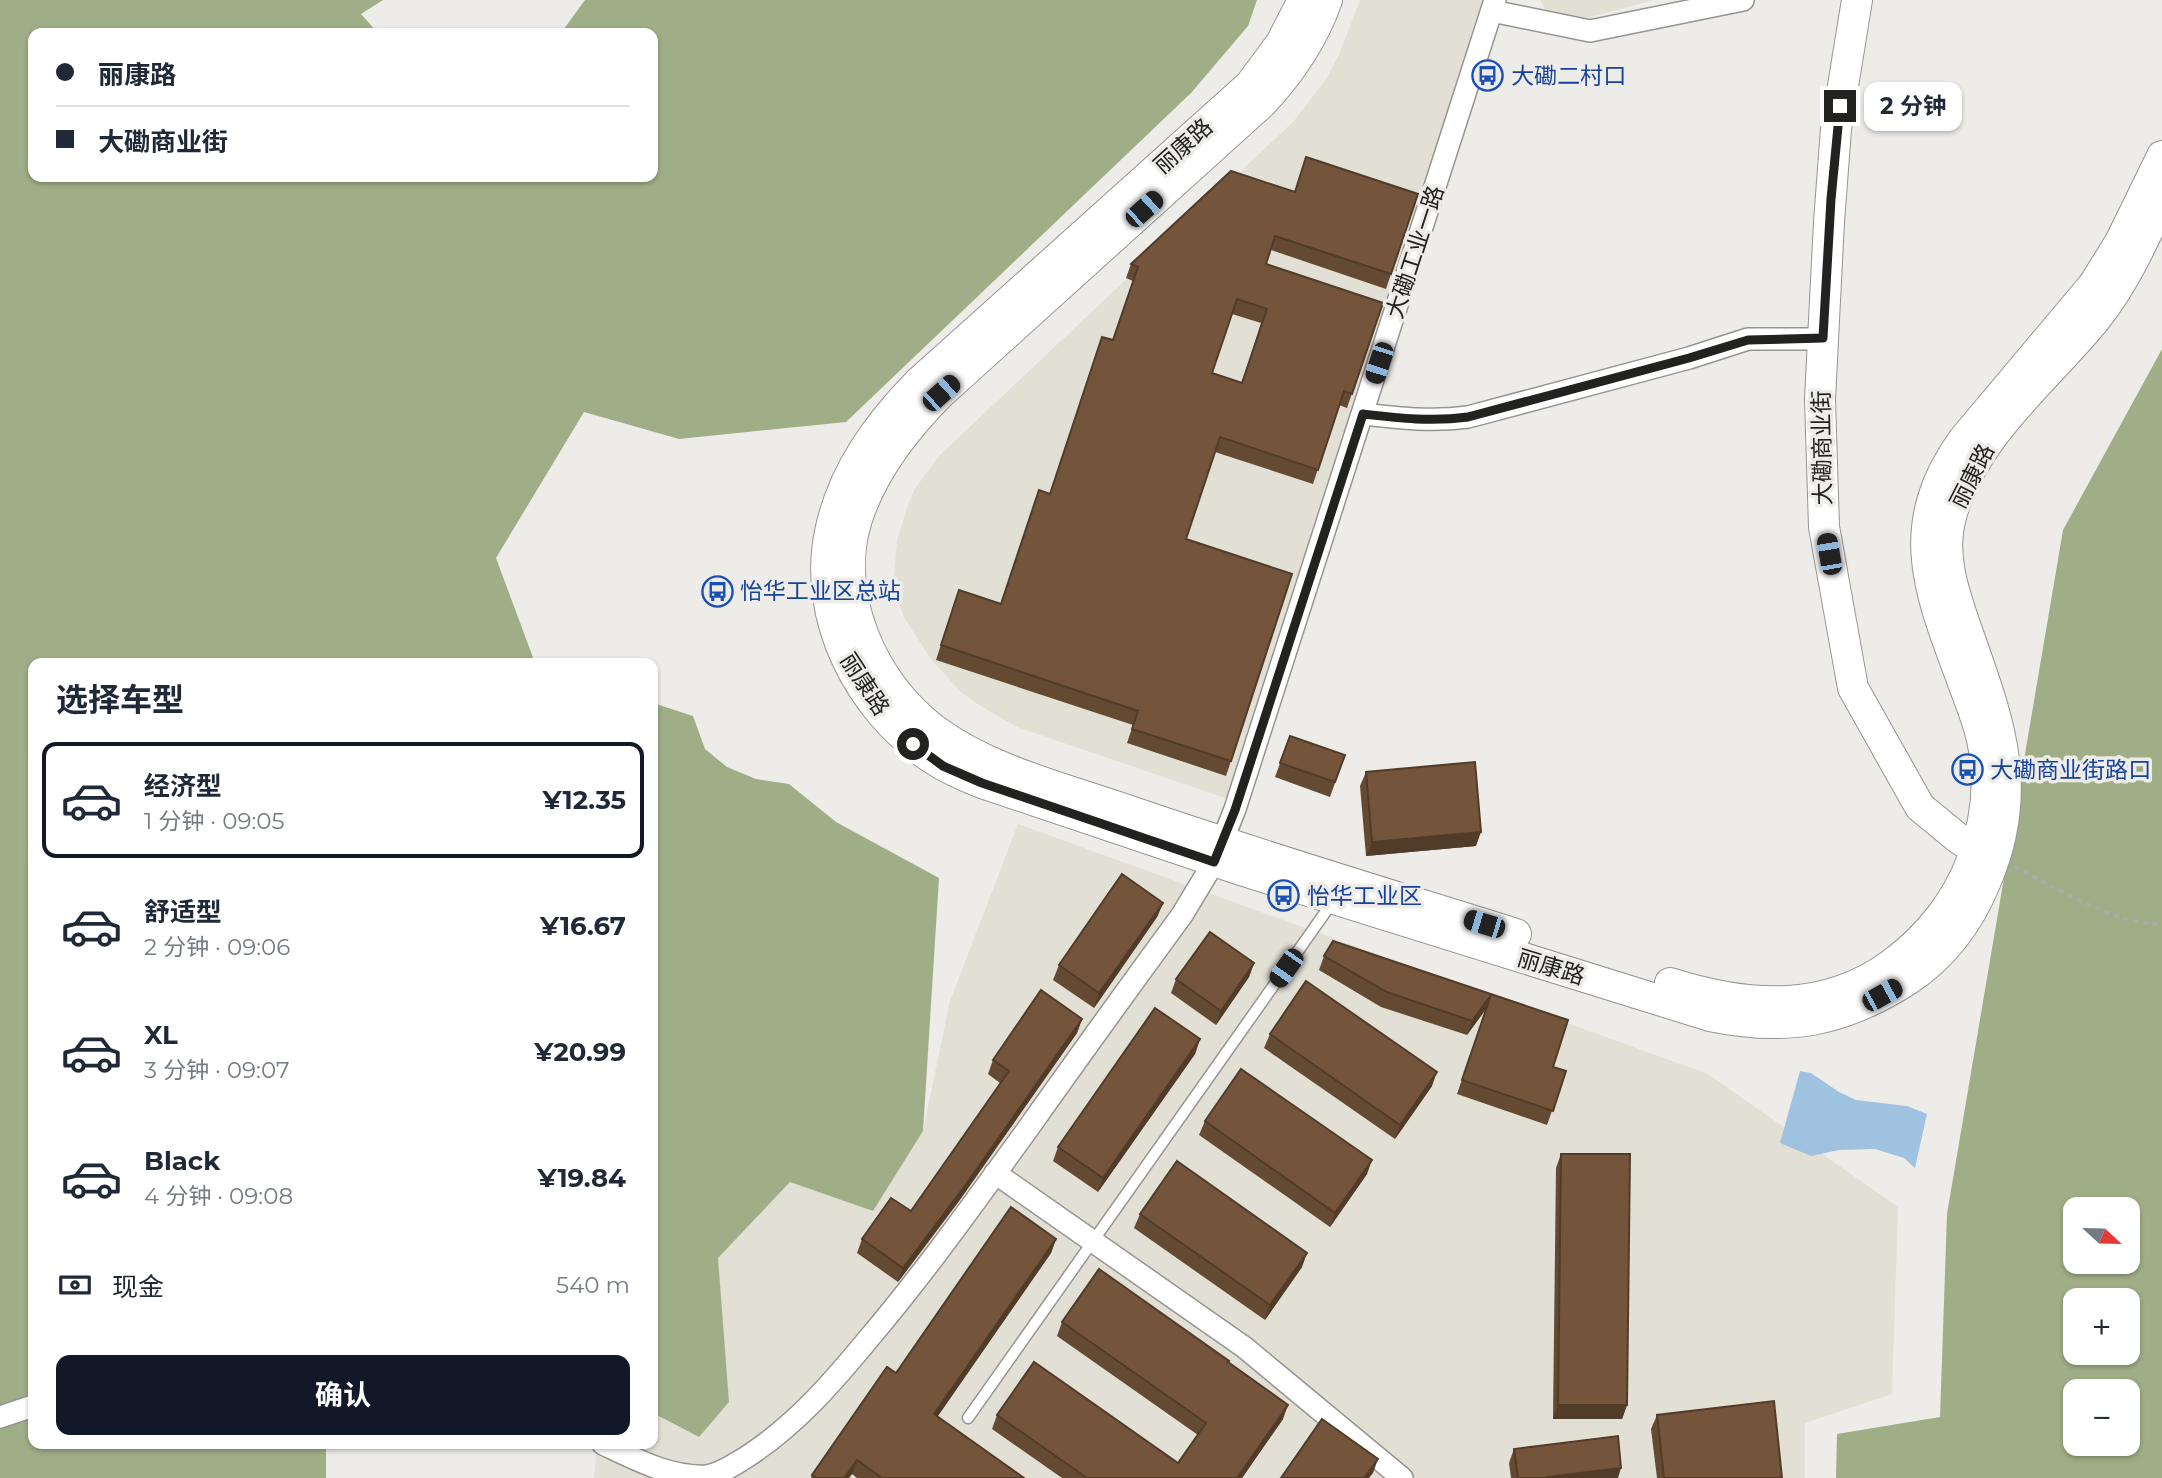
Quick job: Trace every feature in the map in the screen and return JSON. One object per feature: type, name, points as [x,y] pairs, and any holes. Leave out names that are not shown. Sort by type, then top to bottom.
[{"type":"street","name":"丽康路","points":[[1303,0],[1281,43],[1242,93],[903,398],[878,428],[851,472],[833,517],[827,549],[828,593],[838,639],[847,663],[872,701],[894,726],[928,756],[962,775],[1014,796],[1732,999],[1773,1002],[1814,998],[1850,988],[1885,969],[1916,945],[1943,914],[1961,885],[2003,831],[2006,808],[2004,751],[1993,704],[1950,577],[1947,537],[1951,517],[1965,480],[1986,445],[2110,300],[2131,265],[2162,200]]},
{"type":"street","name":"丽康路","points":[[1327,0],[1308,44],[1287,75],[1262,103],[941,393],[897,443],[879,472],[857,519],[852,541],[851,576],[855,604],[870,652],[898,694],[934,729],[977,755],[1335,900],[1710,1016],[1751,1023],[1806,1022],[1846,1011],[1882,995],[1914,975],[1943,950],[1964,923],[1981,894],[1986,853],[1985,757],[1978,725],[1938,614],[1927,573],[1926,536],[1931,506],[1948,463],[1963,440],[2078,305],[2101,273],[2134,217],[2162,156]]},
{"type":"street","points":[[1494,5],[1590,31],[1743,0]]},
{"type":"street","name":"大磡商业街","points":[[1857,0],[1836,129],[1820,399],[1824,527],[1853,688],[1920,807],[1959,839],[1986,853]]},
{"type":"street","name":"大磡工业一路","points":[[614,1449],[665,1472],[693,1478],[721,1472],[762,1447],[810,1407],[923,1272],[1182,915],[1218,852],[1235,810],[1494,5]]},
{"type":"street","points":[[1363,414],[1444,421],[1468,417],[1748,340],[1823,338]]},
{"type":"street","points":[[995,1173],[1244,1347],[1402,1478]]},
{"type":"street","points":[[0,1418],[28,1408]]},
{"type":"lane","points":[[968,1418],[1335,900]]},
{"type":"path","points":[[1986,853],[2115,916],[2138,923],[2162,924]]},
{"type":"shaded area","points":[[1360,0],[1482,0],[1228,799],[1017,727],[961,692],[930,658],[904,617],[895,594],[897,541],[916,487],[940,455],[1294,121],[1326,79],[1339,55]]},
{"type":"shaded area","points":[[1540,0],[1654,0],[1587,18],[1547,12]]},
{"type":"shaded area","points":[[1018,824],[1708,1074],[1898,1207],[1892,1394],[1805,1423],[1805,1478],[594,1478],[597,1449],[658,1449],[658,1416],[699,1437],[729,1402],[717,1258],[790,1181],[872,1211],[923,1131],[950,1001]]},
{"type":"green space","points":[[0,0],[383,0],[361,14],[374,28],[28,28],[28,182],[658,182],[658,28],[565,28],[585,0],[1257,0],[1248,26],[1191,93],[846,422],[679,439],[584,412],[496,558],[533,658],[28,658],[28,1449],[326,1449],[326,1478],[0,1478]]},
{"type":"green space","points":[[2162,349],[2162,1478],[1836,1478],[1837,1434],[1940,1417],[1947,1214],[2063,530]]},
{"type":"green space","points":[[658,705],[693,716],[705,749],[727,767],[756,779],[789,784],[836,822],[939,878],[923,1131],[873,1211],[790,1182],[718,1258],[729,1402],[699,1437],[658,1416]]},
{"type":"water","points":[[1800,1071],[1811,1073],[1856,1100],[1907,1106],[1927,1114],[1915,1168],[1904,1158],[1875,1149],[1839,1150],[1811,1156],[1780,1143]]},
{"type":"building","points":[[1306,157],[1418,194],[1391,274],[1275,236],[1266,264],[1383,303],[1352,394],[1344,391],[1318,470],[1220,437],[1186,539],[1292,574],[1231,761],[1132,729],[1138,711],[941,645],[959,590],[1001,604],[1039,490],[1050,494],[1102,337],[1113,340],[1138,267],[1131,264],[1231,171],[1295,192]],"holes":[[[1237,299],[1267,309],[1242,383],[1212,373]]]},
{"type":"building","points":[[1290,736],[1345,755],[1335,782],[1280,763]]},
{"type":"building","points":[[1475,762],[1481,832],[1372,842],[1366,772]]},
{"type":"building","points":[[1122,874],[1163,903],[1099,993],[1059,965]]},
{"type":"building","points":[[1210,932],[1254,963],[1221,1011],[1176,979]]},
{"type":"building","points":[[1333,941],[1568,1020],[1553,1067],[1566,1071],[1553,1111],[1462,1080],[1491,995],[1472,1021],[1387,992],[1324,956]]},
{"type":"building","points":[[1306,981],[1437,1072],[1400,1125],[1270,1034]]},
{"type":"building","points":[[1041,990],[1082,1019],[964,1187],[903,1268],[862,1239],[891,1198],[911,1211],[1009,1071],[993,1060]]},
{"type":"building","points":[[1155,1008],[1200,1039],[1103,1178],[1058,1147]]},
{"type":"building","points":[[1241,1069],[1372,1160],[1335,1213],[1205,1121]]},
{"type":"building","points":[[1561,1154],[1630,1154],[1627,1405],[1558,1405]]},
{"type":"building","points":[[1177,1161],[1307,1253],[1270,1305],[1140,1214]]},
{"type":"building","points":[[1011,1207],[1056,1239],[934,1414],[1024,1478],[882,1478],[857,1460],[844,1478],[817,1478],[812,1475],[887,1367],[896,1373]]},
{"type":"building","points":[[1099,1269],[1288,1405],[1237,1478],[1087,1478],[997,1415],[1034,1362],[1178,1463],[1206,1423],[1062,1322]]},
{"type":"building","points":[[1774,1401],[1782,1478],[1664,1478],[1657,1415]]},
{"type":"building","points":[[1322,1419],[1378,1459],[1364,1478],[1281,1478]]},
{"type":"building","points":[[1618,1436],[1621,1468],[1549,1478],[1518,1478],[1514,1449]]},
{"type":"place","name":"大磡二村口","points":[[1488,76]]},
{"type":"place","name":"怡华工业区总站","points":[[717,591]]},
{"type":"place","name":"大磡商业街路口","points":[[1967,770]]},
{"type":"place","name":"怡华工业区","points":[[1284,896]]},
{"type":"route","points":[[913,744],[943,766],[1014,796],[1214,862],[1235,810],[1363,414],[1444,421],[1468,417],[1748,340],[1823,338],[1836,129],[1840,106]]}]
